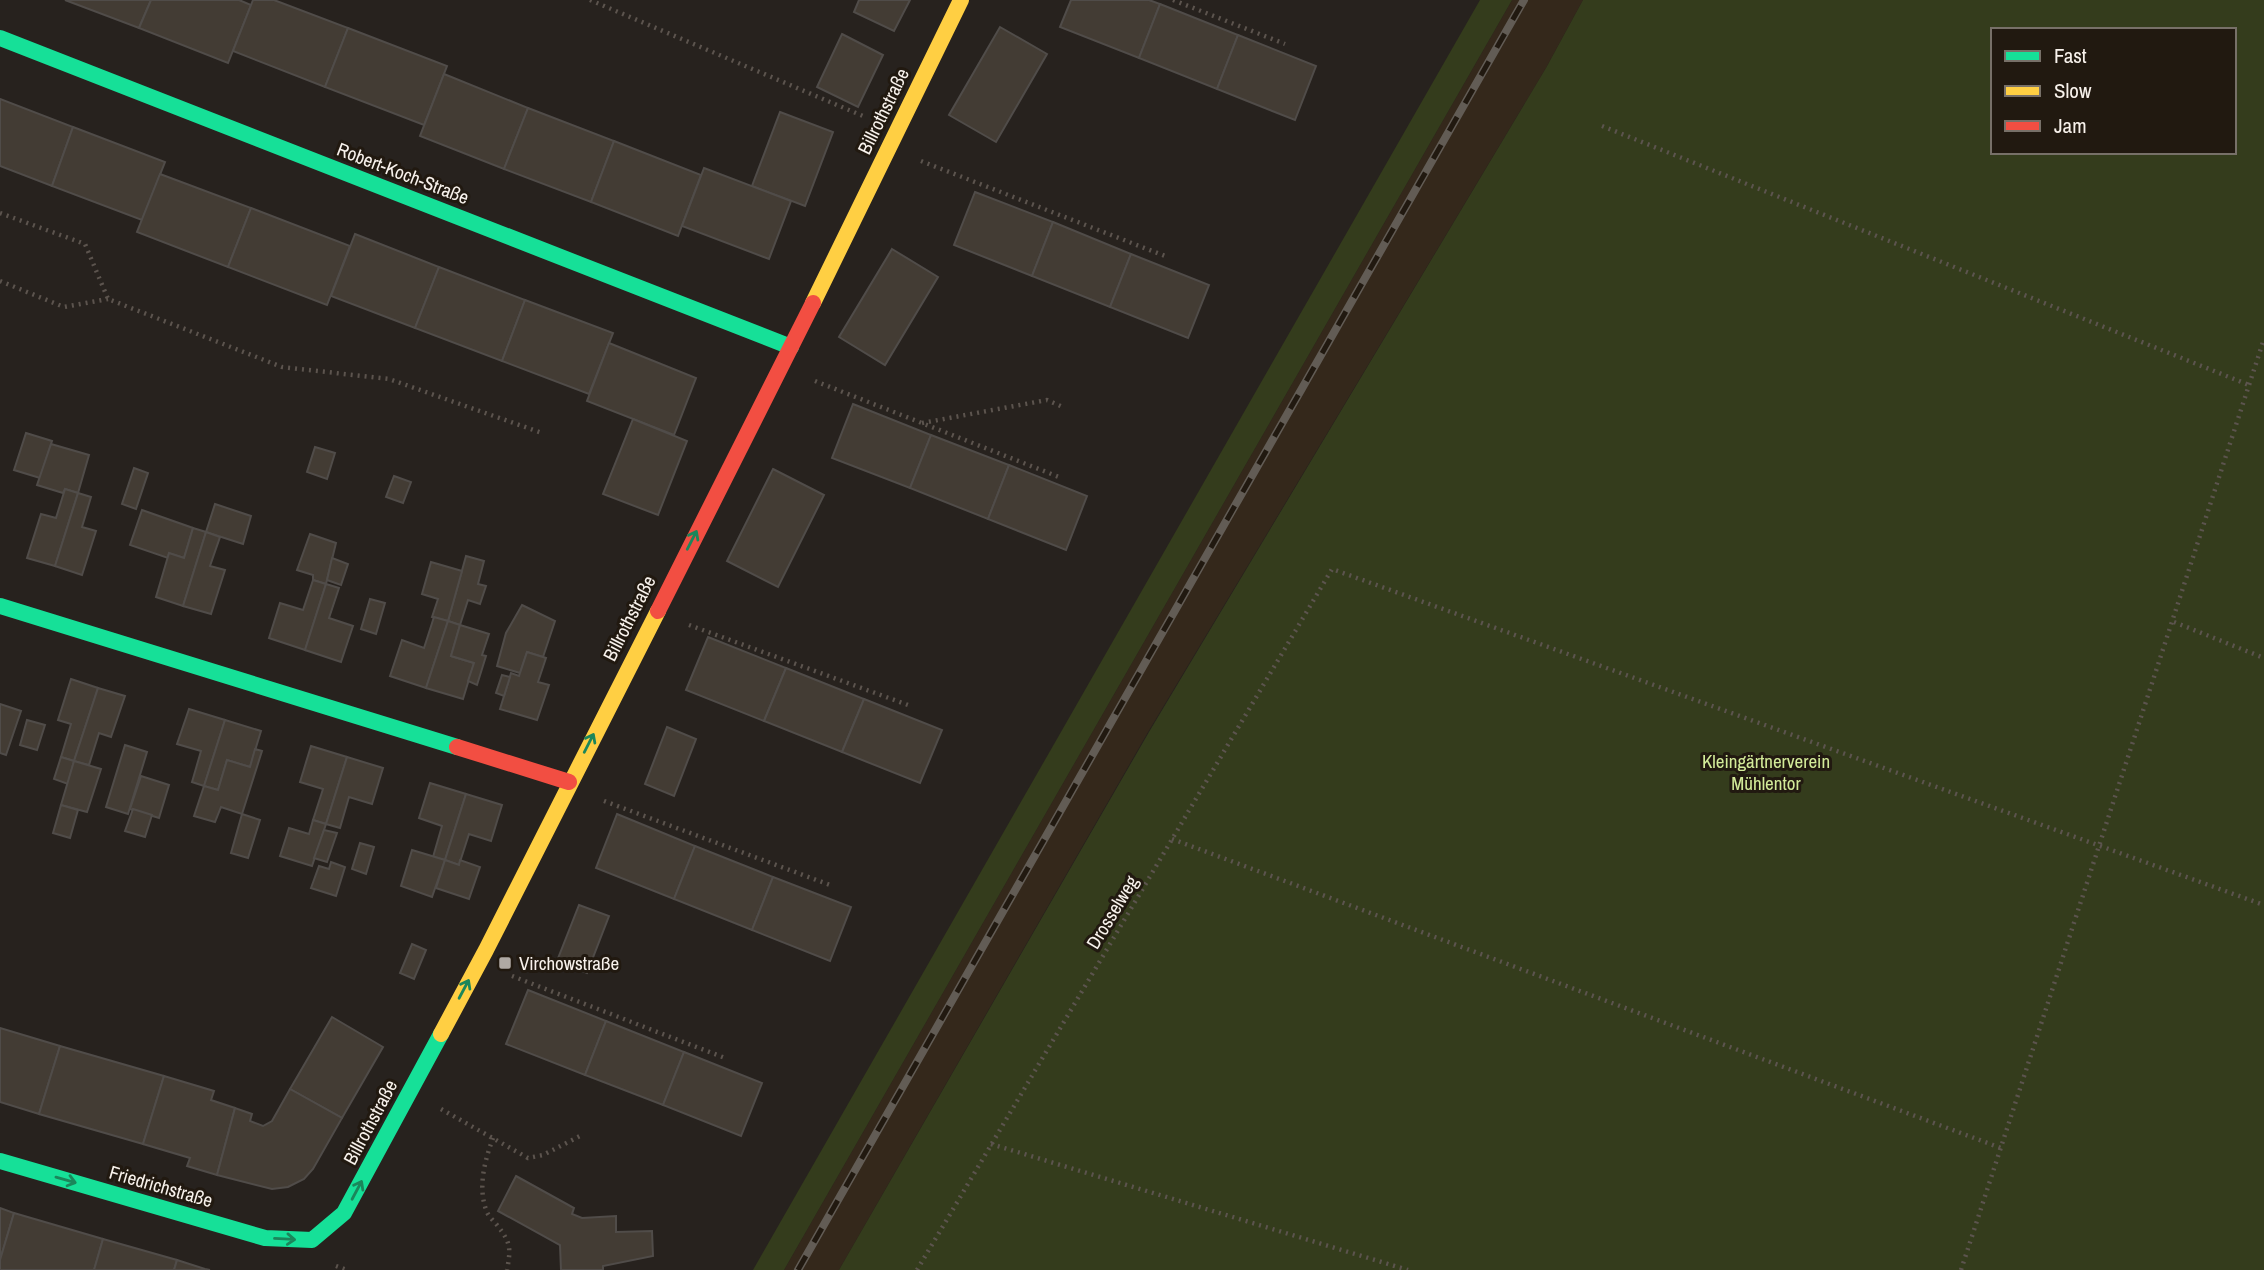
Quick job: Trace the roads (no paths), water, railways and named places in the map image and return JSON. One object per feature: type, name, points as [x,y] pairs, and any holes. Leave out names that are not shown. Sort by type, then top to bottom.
[{"type":"street","name":"Billrothstraße","points":[[312,1240],[344,1213],[478,963],[791,347],[961,0]]},
{"type":"street","name":"Robert-Koch-Straße","points":[[0,38],[791,347]]},
{"type":"street","points":[[0,606],[568,785]]},
{"type":"street","name":"Friedrichstraße","points":[[0,1161],[265,1238],[312,1240]]},
{"type":"railway","points":[[798,1270],[1524,0]]},
{"type":"place","name":"Virchowstraße","points":[[505,963]]},
{"type":"park label","name":"Kleingärtnerverein Mühlentor","points":[[1766,772]]}]
